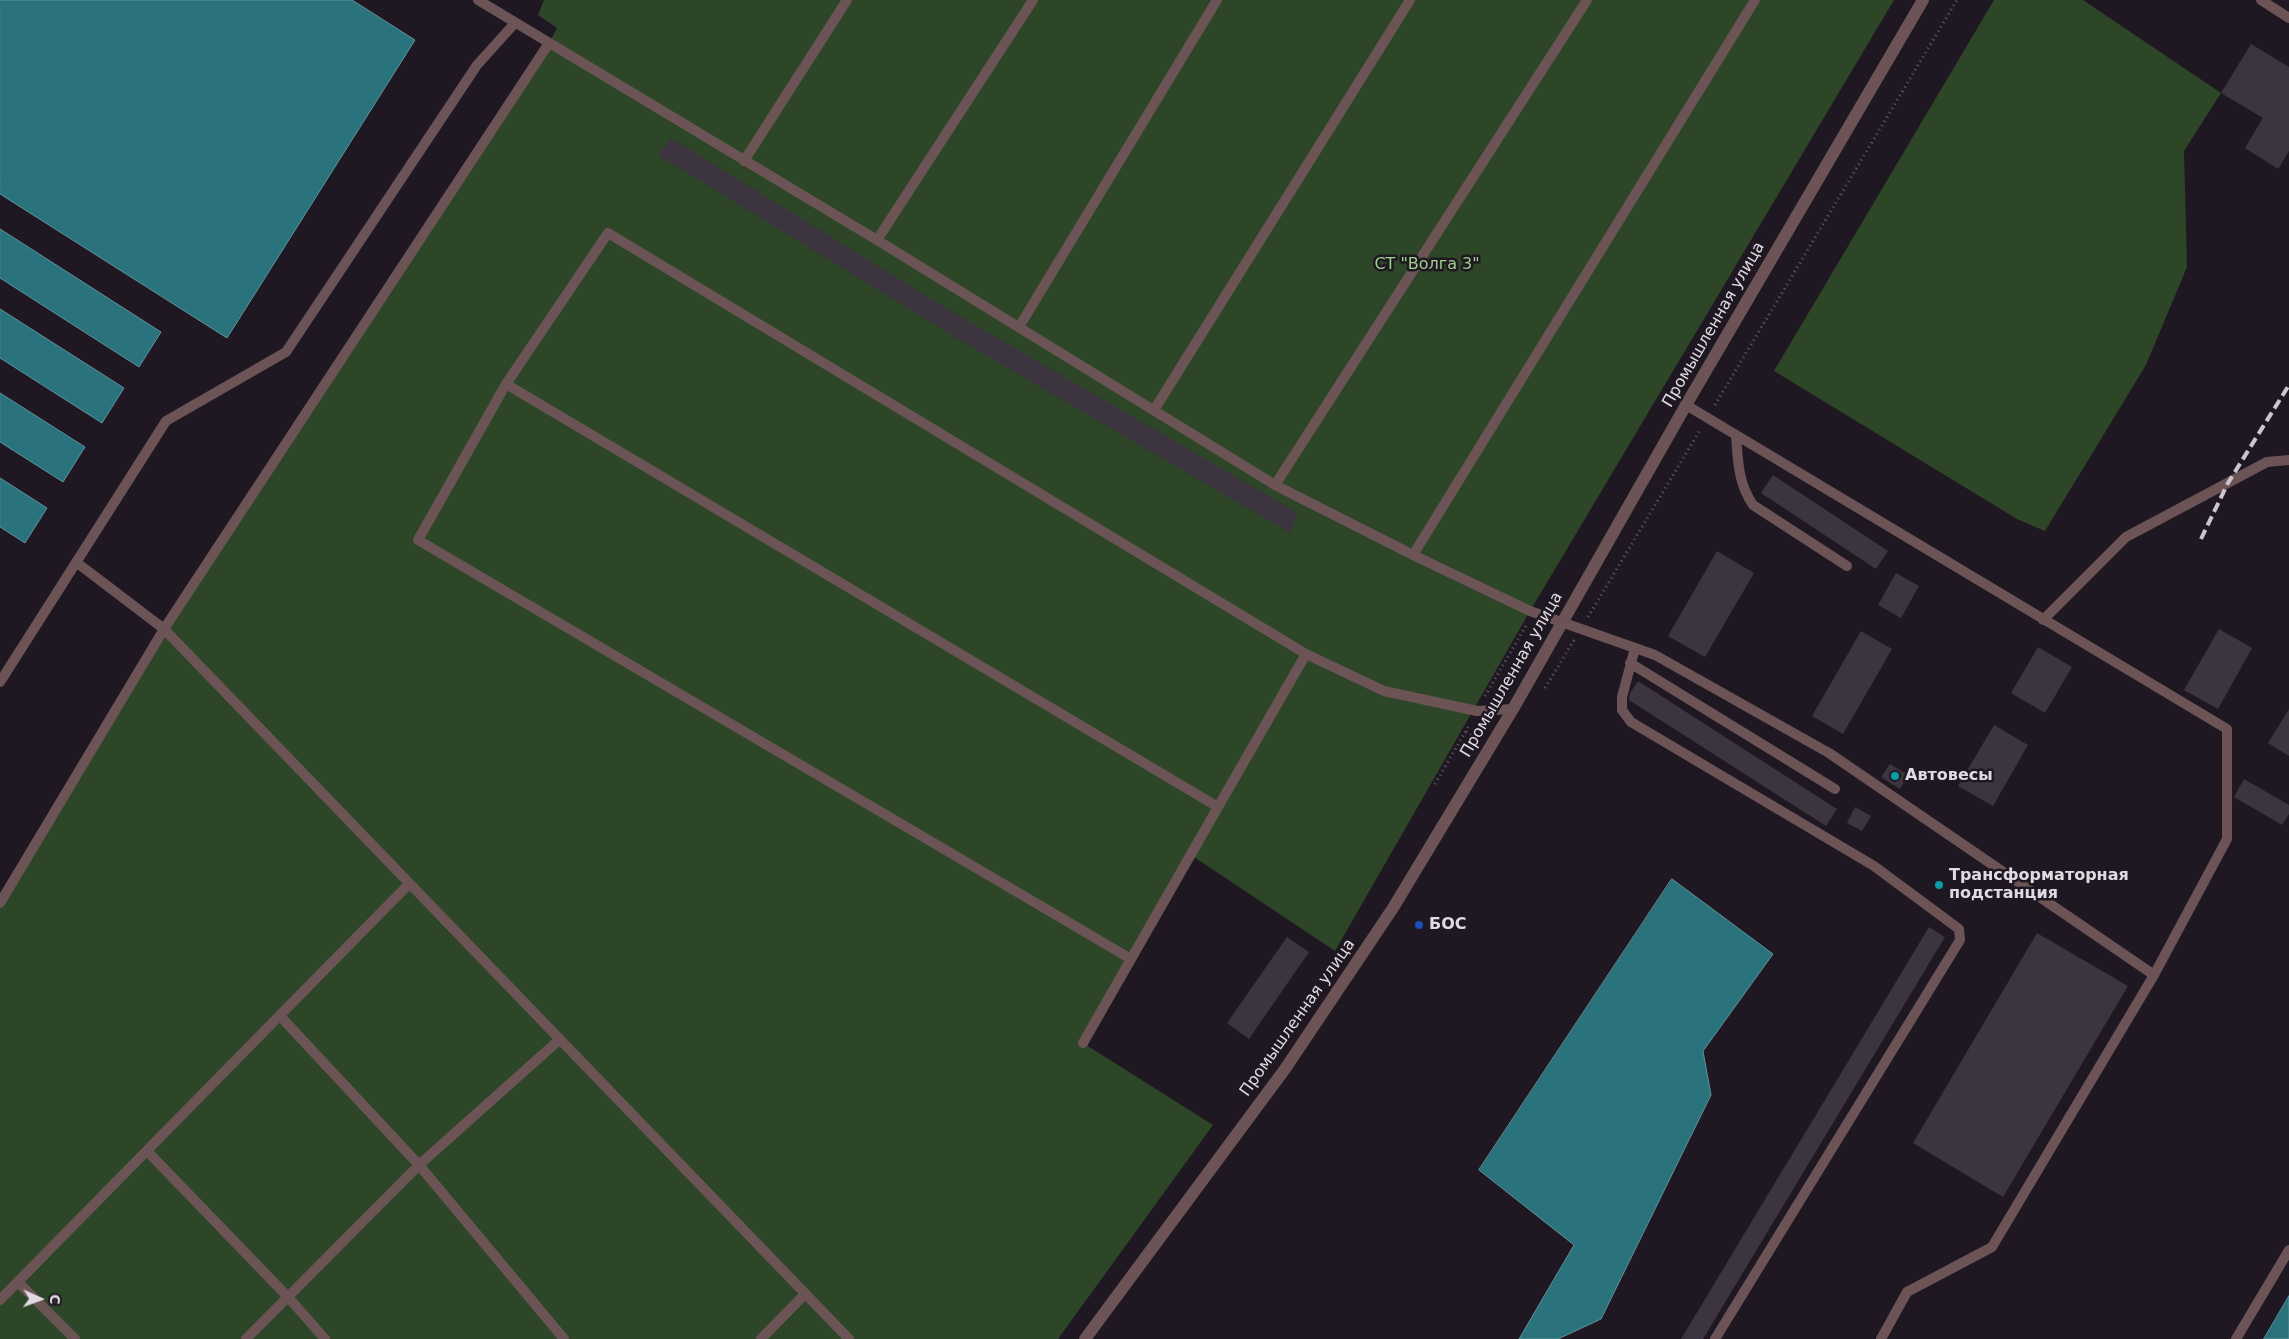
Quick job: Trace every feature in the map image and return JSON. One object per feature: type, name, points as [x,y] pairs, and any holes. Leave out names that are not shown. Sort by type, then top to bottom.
[{"type":"street","name":"Промышленная улица","points":[[1085,1339],[1285,1069],[1393,908],[1513,709],[1686,405],[1923,0]]},
{"type":"lane","points":[[478,0],[877,240],[1275,485],[1413,555],[1530,611],[1655,655],[1830,753],[2154,974]]},
{"type":"lane","points":[[744,161],[847,0]]},
{"type":"lane","points":[[877,240],[1033,0]]},
{"type":"lane","points":[[1019,327],[1217,0]]},
{"type":"lane","points":[[1154,410],[1410,0]]},
{"type":"lane","points":[[1275,485],[1587,0]]},
{"type":"lane","points":[[1413,555],[1755,0]]},
{"type":"lane","points":[[2261,0],[2289,18]]},
{"type":"lane","points":[[0,682],[166,421],[286,352],[476,65],[515,23]]},
{"type":"lane","points":[[0,902],[164,630],[549,42]]},
{"type":"lane","points":[[1131,959],[418,540],[506,384],[608,233],[1306,654],[1384,691],[1477,711],[1513,709]]},
{"type":"lane","points":[[506,384],[1218,807]]},
{"type":"lane","points":[[1686,405],[2228,729],[2227,839],[2154,974],[1992,1247],[1907,1292],[1881,1339]]},
{"type":"lane","points":[[1736,436],[1738,471],[1745,493],[1753,505],[1847,566]]},
{"type":"lane","points":[[2043,620],[2126,537],[2267,462],[2289,460]]},
{"type":"lane","points":[[76,562],[164,630],[849,1339]]},
{"type":"lane","points":[[1635,648],[1622,697],[1622,710],[1631,722],[1874,866],[1959,929],[1960,940],[1715,1339]]},
{"type":"lane","points":[[1082,1043],[1306,654]]},
{"type":"lane","points":[[1630,664],[1835,789]]},
{"type":"lane","points":[[0,1300],[409,884]]},
{"type":"lane","points":[[280,1016],[419,1165],[564,1339]]},
{"type":"lane","points":[[246,1339],[419,1165],[559,1040]]},
{"type":"lane","points":[[147,1151],[288,1297],[325,1339]]},
{"type":"lane","points":[[2236,1339],[2289,1250]]},
{"type":"lane","points":[[18,1282],[75,1339]]},
{"type":"lane","points":[[761,1339],[805,1294]]},
{"type":"path","points":[[1540,697],[1957,0]]},
{"type":"path","points":[[1466,732],[1490,746]]},
{"type":"green space","name":"СТ \"Волга 3\"","points":[[544,0],[1894,0],[1530,611],[1335,951],[1191,855],[1083,1043],[1213,1125],[1058,1339],[0,1339],[0,903],[164,629],[549,43],[557,28],[538,15]]},
{"type":"green space","points":[[1994,0],[2083,0],[2221,93],[2184,151],[2187,267],[2146,365],[2045,531],[2017,519],[1774,371]]},
{"type":"water","points":[[0,0],[352,0],[415,40],[227,338],[0,194]]},
{"type":"water","points":[[0,229],[161,332],[139,367],[0,278]]},
{"type":"water","points":[[0,309],[124,388],[102,423],[0,358]]},
{"type":"water","points":[[0,393],[85,447],[63,482],[0,442]]},
{"type":"water","points":[[0,478],[47,508],[25,543],[0,527]]},
{"type":"water","points":[[1672,879],[1773,954],[1703,1051],[1711,1095],[1601,1319],[1558,1339],[1519,1339],[1574,1245],[1479,1170]]},
{"type":"water","points":[[2289,1296],[2289,1339],[2264,1339]]},
{"type":"building","points":[[2251,44],[2289,67],[2289,151],[2278,169],[2245,148],[2263,118],[2221,93]]},
{"type":"building","points":[[671,138],[951,311],[1298,513],[1290,533],[955,337],[658,155]]},
{"type":"building","points":[[1773,475],[1888,551],[1876,569],[1761,493]]},
{"type":"building","points":[[1717,551],[1754,573],[1705,657],[1668,636]]},
{"type":"building","points":[[1896,573],[1919,586],[1901,618],[1878,605]]},
{"type":"building","points":[[2219,629],[2252,648],[2218,709],[2184,690]]},
{"type":"building","points":[[1861,631],[1892,649],[1843,734],[1812,716]]},
{"type":"building","points":[[2038,647],[2072,667],[2045,713],[2011,693]]},
{"type":"building","points":[[1638,681],[1837,809],[1826,826],[1629,700],[1630,693]]},
{"type":"building","points":[[2289,709],[2289,756],[2268,743]]},
{"type":"building","points":[[1994,725],[2028,745],[1993,806],[1958,786]]},
{"type":"building","name":"Автовесы","points":[[1890,764],[1908,775],[1900,789],[1881,777]]},
{"type":"building","points":[[2244,779],[2289,805],[2289,814],[2282,825],[2234,797]]},
{"type":"building","points":[[1855,807],[1871,816],[1862,831],[1847,823]]},
{"type":"building","points":[[1929,927],[1945,937],[1703,1339],[1681,1339]]},
{"type":"building","points":[[2037,933],[2128,986],[2003,1197],[1913,1143]]},
{"type":"building","points":[[1287,937],[1309,952],[1249,1039],[1227,1023]]},
{"type":"railway","points":[[2201,539],[2228,483],[2289,385]]},
{"type":"place","name":"Автовесы","points":[[1895,776]]},
{"type":"place","name":"Трансформаторная подстанция","points":[[1939,885]]},
{"type":"place","name":"БОС","points":[[1419,925]]}]
